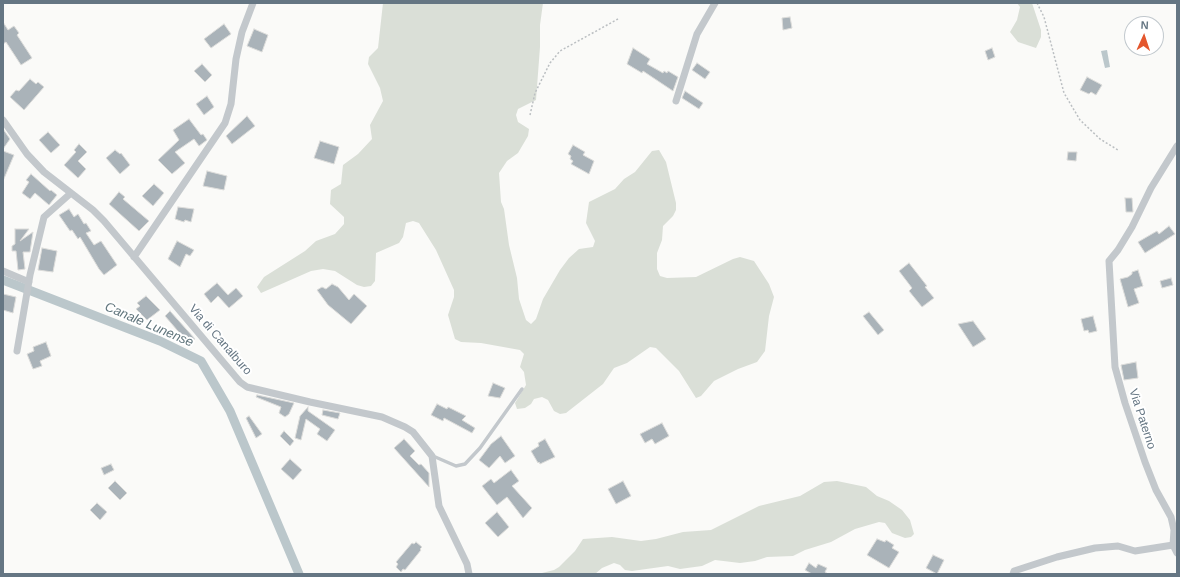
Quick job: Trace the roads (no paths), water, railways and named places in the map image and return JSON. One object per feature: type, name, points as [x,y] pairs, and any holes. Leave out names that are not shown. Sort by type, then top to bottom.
[{"type":"street","points":[[134,257],[225,123],[231,104],[236,59],[242,32],[253,3]]},
{"type":"street","points":[[676,101],[697,34],[715,3]]},
{"type":"street","name":"Via di Canalburo","points":[[3,120],[27,154],[44,172],[93,210],[240,382],[247,387],[382,417],[405,426],[432,456]]},
{"type":"street","name":"Via Paterno","points":[[1173,545],[1174,530],[1171,517],[1156,490],[1145,462],[1125,403],[1115,367],[1109,261],[1118,250],[1132,227],[1151,188],[1177,146]]},
{"type":"street","points":[[17,351],[29,282],[44,217],[70,193]]},
{"type":"street","points":[[3,271],[29,282]]},
{"type":"street","points":[[432,456],[439,506],[467,564],[469,574]]},
{"type":"street","points":[[1012,574],[1014,571],[1057,557],[1095,548],[1118,546],[1136,551],[1173,545],[1177,553]]},
{"type":"lane","points":[[432,456],[456,466],[465,464],[480,448],[522,389]]},
{"type":"waterway","name":"Canale Lunense","points":[[3,280],[160,341],[201,361],[230,411],[299,574]]}]
